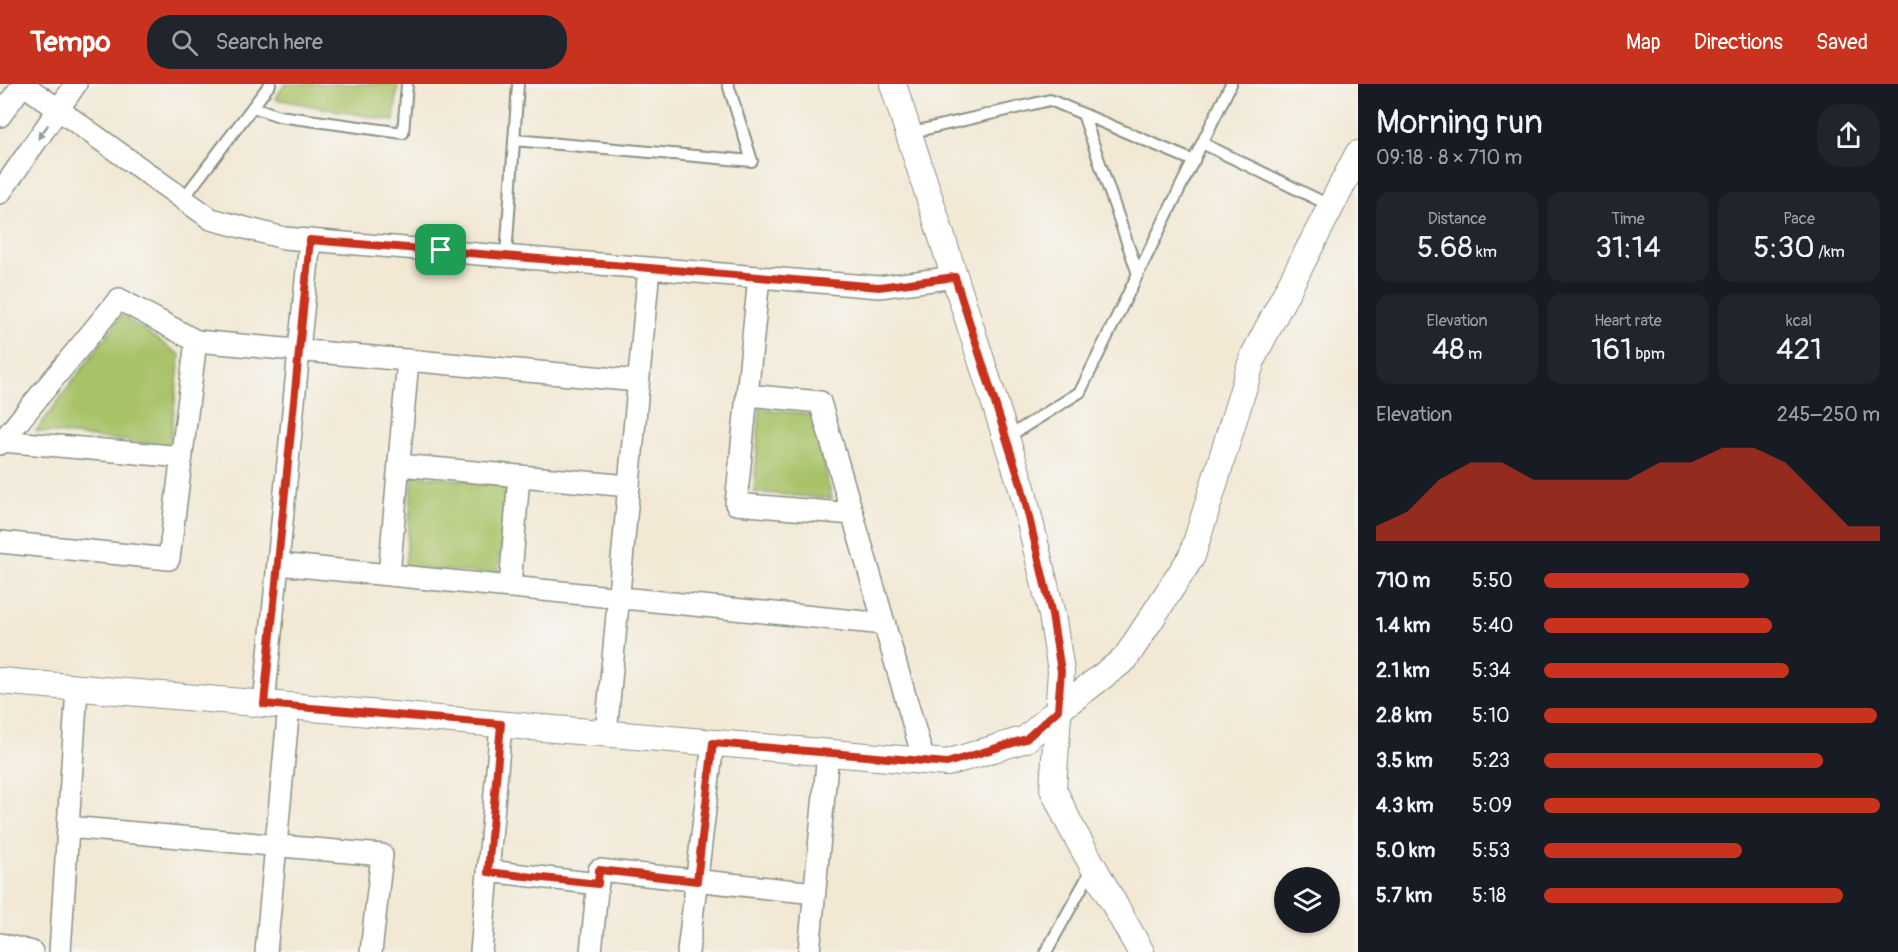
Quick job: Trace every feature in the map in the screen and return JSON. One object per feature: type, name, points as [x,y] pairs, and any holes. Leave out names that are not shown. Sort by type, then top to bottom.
[{"type":"street","points":[[0,116],[23,84],[211,219],[284,238],[879,287],[955,277]]},
{"type":"street","points":[[0,193],[76,84]]},
{"type":"street","points":[[893,84],[1022,488],[1052,615],[1061,671],[1053,789],[1070,825],[1141,952]]},
{"type":"street","points":[[0,681],[947,763],[1026,739],[1058,710],[1125,658],[1192,556],[1253,357],[1358,154]]},
{"type":"street","points":[[266,952],[276,845],[278,564],[310,240]]},
{"type":"street","points":[[606,734],[649,267]]},
{"type":"street","points":[[759,277],[736,504],[853,514]]},
{"type":"street","points":[[1,442],[119,299],[196,341],[638,381]]},
{"type":"street","points":[[0,542],[168,559],[196,341]]},
{"type":"street","points":[[389,575],[408,360]]},
{"type":"street","points":[[747,394],[820,402],[924,761]]},
{"type":"street","points":[[1,442],[182,457]]},
{"type":"street","points":[[399,465],[629,486]]},
{"type":"street","points":[[510,587],[519,476]]},
{"type":"street","points":[[278,564],[885,624]]},
{"type":"street","points":[[60,952],[77,688]]},
{"type":"street","points":[[481,952],[501,724]]},
{"type":"street","points":[[688,952],[713,743]]},
{"type":"street","points":[[809,952],[828,753]]},
{"type":"street","points":[[68,827],[382,855],[371,952]]},
{"type":"street","points":[[591,952],[599,870],[814,893]]},
{"type":"street","points":[[488,872],[598,884]]},
{"type":"street","points":[[0,944],[32,952]]},
{"type":"lane","points":[[183,199],[270,84]]},
{"type":"lane","points":[[253,107],[279,116],[403,133],[407,84]]},
{"type":"lane","points":[[506,256],[518,84]]},
{"type":"lane","points":[[514,141],[752,161],[728,84]]},
{"type":"lane","points":[[1006,439],[1080,392],[1231,84]]},
{"type":"lane","points":[[909,133],[1050,100],[1194,161]]},
{"type":"lane","points":[[1083,114],[1138,274]]},
{"type":"lane","points":[[1202,143],[1331,206]]},
{"type":"lane","points":[[1046,952],[1093,866]]},
{"type":"green space","points":[[285,84],[398,84],[394,121],[275,99]]},
{"type":"green space","points":[[122,315],[180,355],[170,446],[36,431]]},
{"type":"green space","points":[[760,408],[813,415],[832,499],[754,492]]},
{"type":"green space","points":[[413,475],[506,484],[498,575],[405,567]]},
{"type":"route","points":[[310,240],[441,250],[879,287],[955,277],[1022,488],[1052,615],[1061,671],[1058,710],[1026,739],[947,763],[713,743],[697,881],[599,870],[598,884],[488,872],[501,724],[264,704],[310,240]]}]
